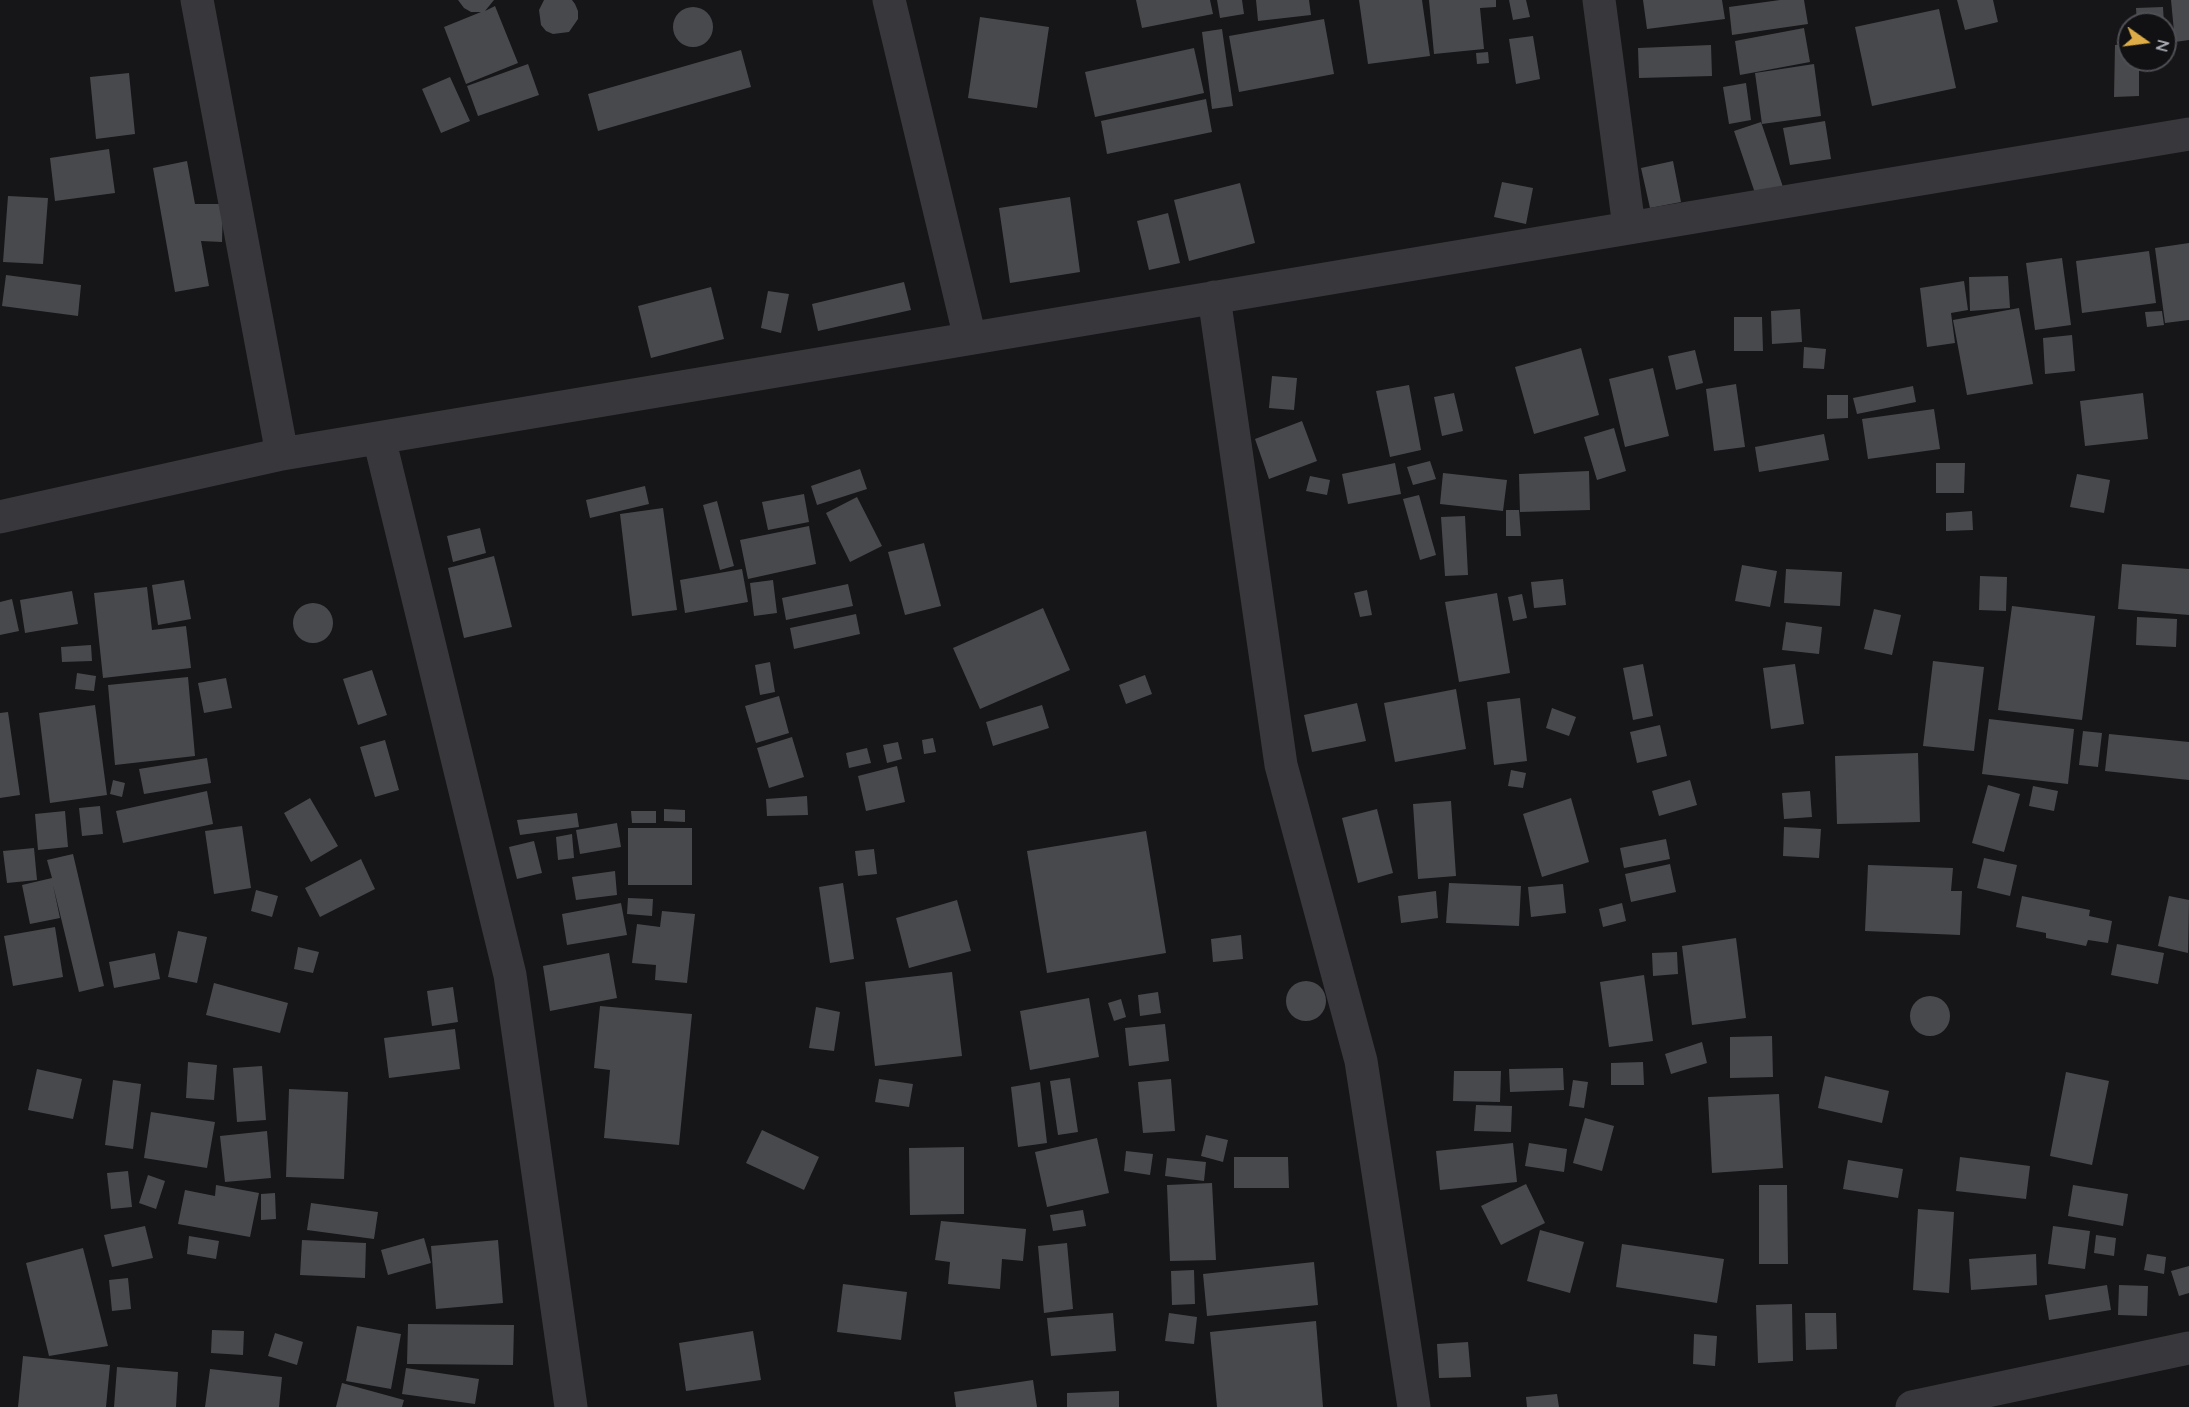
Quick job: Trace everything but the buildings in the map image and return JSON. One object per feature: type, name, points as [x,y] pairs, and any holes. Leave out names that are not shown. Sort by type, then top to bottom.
[{"type":"street","points":[[197,0],[282,454]]},
{"type":"street","points":[[889,0],[970,339]]},
{"type":"street","points":[[1599,0],[1629,227]]},
{"type":"street","points":[[0,517],[282,454],[2189,134]]},
{"type":"street","points":[[1214,297],[1281,765],[1361,1061],[1414,1407]]},
{"type":"street","points":[[379,438],[510,975],[571,1407]]},
{"type":"street","points":[[1912,1407],[2189,1348]]}]
